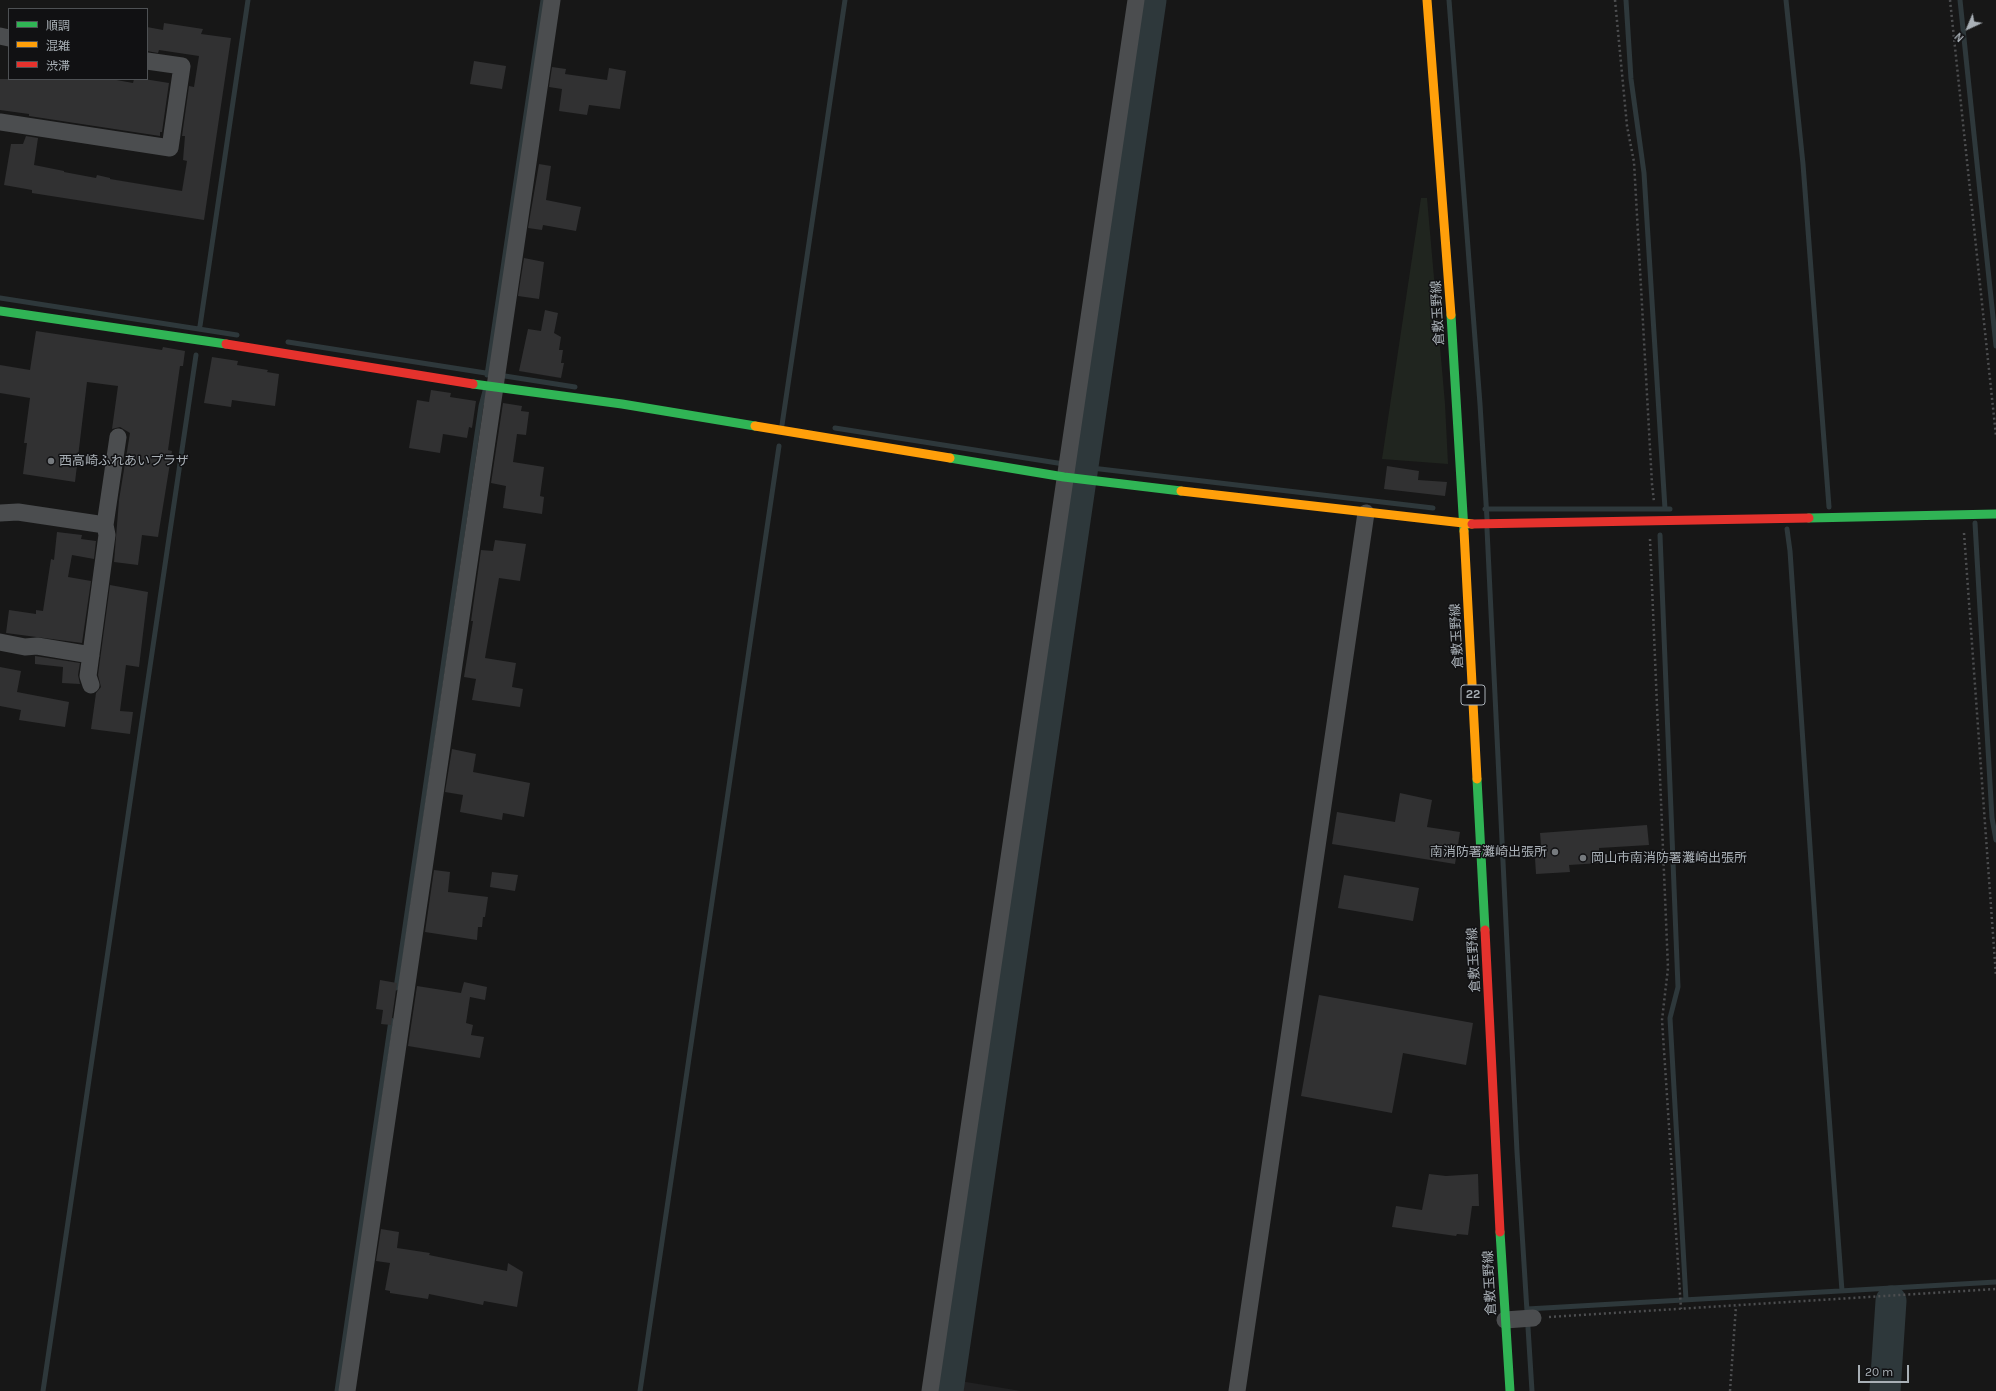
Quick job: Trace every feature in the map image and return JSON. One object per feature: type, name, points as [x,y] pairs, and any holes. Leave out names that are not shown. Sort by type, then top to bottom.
[{"type":"street","points":[[347,1391],[491,382],[552,0]]},
{"type":"street","points":[[930,1391],[1136,0]]},
{"type":"street","name":"倉敷玉野線","points":[[1427,0],[1447,248],[1464,524],[1520,1319],[1510,1391]]},
{"type":"street","points":[[0,122],[170,148],[182,66],[148,60]]},
{"type":"street","points":[[0,311],[491,382],[622,404],[1067,471],[1093,481],[1464,524],[1996,514]]},
{"type":"street","points":[[91,685],[88,676],[107,535],[105,525],[118,437]]},
{"type":"street","points":[[0,513],[18,512],[105,525]]},
{"type":"street","points":[[1237,1391],[1366,513]]},
{"type":"street","points":[[0,642],[26,647],[37,646],[91,655]]},
{"type":"path","points":[[1615,0],[1627,126],[1634,162],[1652,484],[1655,505]]},
{"type":"path","points":[[1950,0],[1996,436]]},
{"type":"path","points":[[1963,515],[1996,976]]},
{"type":"path","points":[[1650,521],[1668,968],[1662,1020],[1681,1309]]},
{"type":"path","points":[[1520,1319],[1996,1289]]},
{"type":"path","points":[[1730,1391],[1736,1305]]},
{"type":"shaded area","points":[[1421,198],[1427,198],[1445,404],[1448,464],[1382,459]]},
{"type":"shaded area","points":[[960,1381],[1021,1391],[958,1391]]},
{"type":"building","points":[[164,23],[203,29],[201,34],[231,38],[204,220],[32,193],[32,190],[4,185],[11,144],[23,144],[26,136],[38,138],[34,165],[96,178],[97,175],[110,179],[182,191],[187,161],[183,160],[185,136],[182,136],[189,86],[194,87],[199,56],[159,50],[158,53],[148,51],[148,27],[163,30]]},
{"type":"building","points":[[474,61],[506,66],[502,89],[470,84]]},
{"type":"building","points":[[552,67],[566,69],[565,74],[607,80],[609,68],[626,71],[620,109],[589,105],[587,115],[559,111],[562,89],[549,87]]},
{"type":"building","points":[[0,79],[116,80],[133,83],[134,80],[148,80],[169,83],[162,132],[160,132],[160,136],[29,116],[29,114],[0,110]]},
{"type":"building","points":[[539,164],[551,166],[546,200],[581,207],[576,231],[543,225],[542,230],[528,228]]},
{"type":"building","points":[[524,258],[544,262],[539,299],[518,296]]},
{"type":"building","points":[[545,310],[558,313],[554,333],[561,337],[559,350],[563,350],[561,363],[564,363],[561,378],[519,371],[528,329],[541,331]]},
{"type":"building","points":[[36,331],[162,350],[163,347],[185,351],[183,366],[180,366],[168,450],[172,451],[158,537],[142,535],[138,565],[114,562],[119,500],[130,433],[120,427],[112,429],[118,386],[87,382],[75,482],[23,474],[27,443],[24,443],[30,398],[0,393],[0,365],[30,370]]},
{"type":"building","points":[[212,357],[238,361],[237,365],[268,370],[267,372],[279,374],[275,406],[232,400],[231,407],[204,403]]},
{"type":"building","points":[[431,390],[451,393],[450,397],[476,401],[472,428],[469,427],[467,438],[443,434],[440,453],[409,448],[417,400],[429,402]]},
{"type":"building","points":[[503,403],[522,406],[521,411],[529,412],[526,435],[517,434],[513,462],[544,467],[540,496],[544,497],[542,514],[503,508],[506,486],[491,483]]},
{"type":"building","points":[[1387,466],[1419,471],[1418,480],[1447,482],[1445,496],[1384,489]]},
{"type":"building","points":[[57,532],[82,535],[81,539],[96,541],[94,559],[72,555],[68,577],[91,581],[82,643],[6,633],[9,610],[36,614],[36,610],[43,611],[51,559],[54,560]]},
{"type":"building","points":[[495,540],[526,544],[520,581],[499,578],[485,658],[516,663],[512,687],[523,689],[520,707],[472,700],[476,679],[464,677],[473,621],[471,621],[481,550],[493,551]]},
{"type":"building","points":[[110,585],[148,592],[139,667],[126,665],[120,711],[133,712],[130,734],[91,729],[96,693],[101,687],[98,675]]},
{"type":"building","points":[[35,656],[80,663],[78,675],[80,684],[62,683],[63,667],[35,664]]},
{"type":"building","points":[[0,667],[21,671],[17,692],[69,702],[65,727],[19,720],[21,710],[0,706]]},
{"type":"building","points":[[452,749],[476,754],[473,772],[530,783],[524,817],[503,813],[502,820],[460,812],[463,795],[445,792]]},
{"type":"building","points":[[1400,793],[1432,800],[1427,827],[1460,832],[1455,864],[1332,844],[1337,812],[1395,822]]},
{"type":"building","points":[[1647,825],[1649,845],[1599,848],[1600,863],[1569,865],[1570,872],[1536,874],[1535,858],[1542,857],[1540,833]]},
{"type":"building","points":[[434,870],[450,872],[448,892],[488,897],[482,927],[478,927],[477,940],[425,932]]},
{"type":"building","points":[[492,872],[518,875],[515,891],[490,887]]},
{"type":"building","points":[[1344,875],[1419,888],[1413,921],[1338,908]]},
{"type":"building","points":[[380,980],[397,983],[391,1025],[381,1024],[383,1010],[376,1009]]},
{"type":"building","points":[[464,982],[487,987],[485,1000],[470,997],[466,1023],[473,1025],[471,1035],[484,1037],[480,1058],[408,1046],[417,986],[461,993]]},
{"type":"building","points":[[1319,995],[1473,1023],[1466,1065],[1403,1053],[1392,1113],[1301,1096]]},
{"type":"building","points":[[1429,1174],[1446,1176],[1478,1174],[1479,1206],[1472,1206],[1468,1235],[1457,1234],[1456,1236],[1392,1227],[1396,1206],[1422,1210]]},
{"type":"building","points":[[381,1229],[399,1232],[397,1248],[430,1253],[429,1255],[507,1271],[508,1263],[523,1272],[517,1307],[484,1301],[483,1305],[429,1294],[428,1299],[390,1293],[390,1291],[385,1290],[390,1263],[376,1261]]},
{"type":"waterway","points":[[200,326],[248,0]]},
{"type":"waterway","points":[[487,375],[543,0]]},
{"type":"waterway","points":[[782,425],[845,0]]},
{"type":"waterway","points":[[948,1391],[1151,0]]},
{"type":"waterway","points":[[1449,0],[1480,404],[1487,519]]},
{"type":"waterway","points":[[1626,0],[1631,79],[1644,173],[1665,509]]},
{"type":"waterway","points":[[1786,0],[1803,164],[1829,507]]},
{"type":"waterway","points":[[1960,0],[1996,346]]},
{"type":"waterway","points":[[0,298],[237,335]]},
{"type":"waterway","points":[[288,342],[575,387]]},
{"type":"waterway","points":[[43,1391],[196,355]]},
{"type":"waterway","points":[[396,988],[481,406],[485,391]]},
{"type":"waterway","points":[[835,428],[1083,467],[1433,508]]},
{"type":"waterway","points":[[640,1391],[779,446]]},
{"type":"waterway","points":[[1485,509],[1670,509]]},
{"type":"waterway","points":[[1975,523],[1992,818],[1996,840]]},
{"type":"waterway","points":[[1487,529],[1517,1152],[1532,1391]]},
{"type":"waterway","points":[[1787,529],[1790,551],[1842,1291]]},
{"type":"waterway","points":[[1660,535],[1678,987],[1670,1018],[1686,1300]]},
{"type":"waterway","points":[[337,1391],[391,1020]]},
{"type":"waterway","points":[[1527,1309],[1996,1282]]},
{"type":"waterway","points":[[1885,1391],[1891,1301]]},
{"type":"traffic: fast","points":[[0,311],[226,344]]},
{"type":"traffic: fast","points":[[1451,315],[1464,531]]},
{"type":"traffic: fast","points":[[473,384],[622,404],[755,426]]},
{"type":"traffic: fast","points":[[950,458],[1064,477],[1181,491]]},
{"type":"traffic: fast","points":[[1809,518],[1996,514]]},
{"type":"traffic: fast","points":[[1477,779],[1485,930]]},
{"type":"traffic: fast","points":[[1500,1232],[1510,1391]]},
{"type":"traffic: slow","points":[[1427,0],[1451,315]]},
{"type":"traffic: slow","points":[[755,426],[950,458]]},
{"type":"traffic: slow","points":[[1181,491],[1472,524]]},
{"type":"traffic: slow","points":[[1464,531],[1477,779]]},
{"type":"traffic: jam","points":[[226,344],[473,384]]},
{"type":"traffic: jam","points":[[1472,524],[1809,518]]},
{"type":"traffic: jam","points":[[1485,930],[1500,1232]]},
{"type":"place","name":"西高崎ふれあいプラザ","points":[[51,461]]},
{"type":"place","name":"南消防署灘崎出張所","points":[[1555,852]]},
{"type":"place","name":"岡山市南消防署灘崎出張所","points":[[1583,858]]}]
